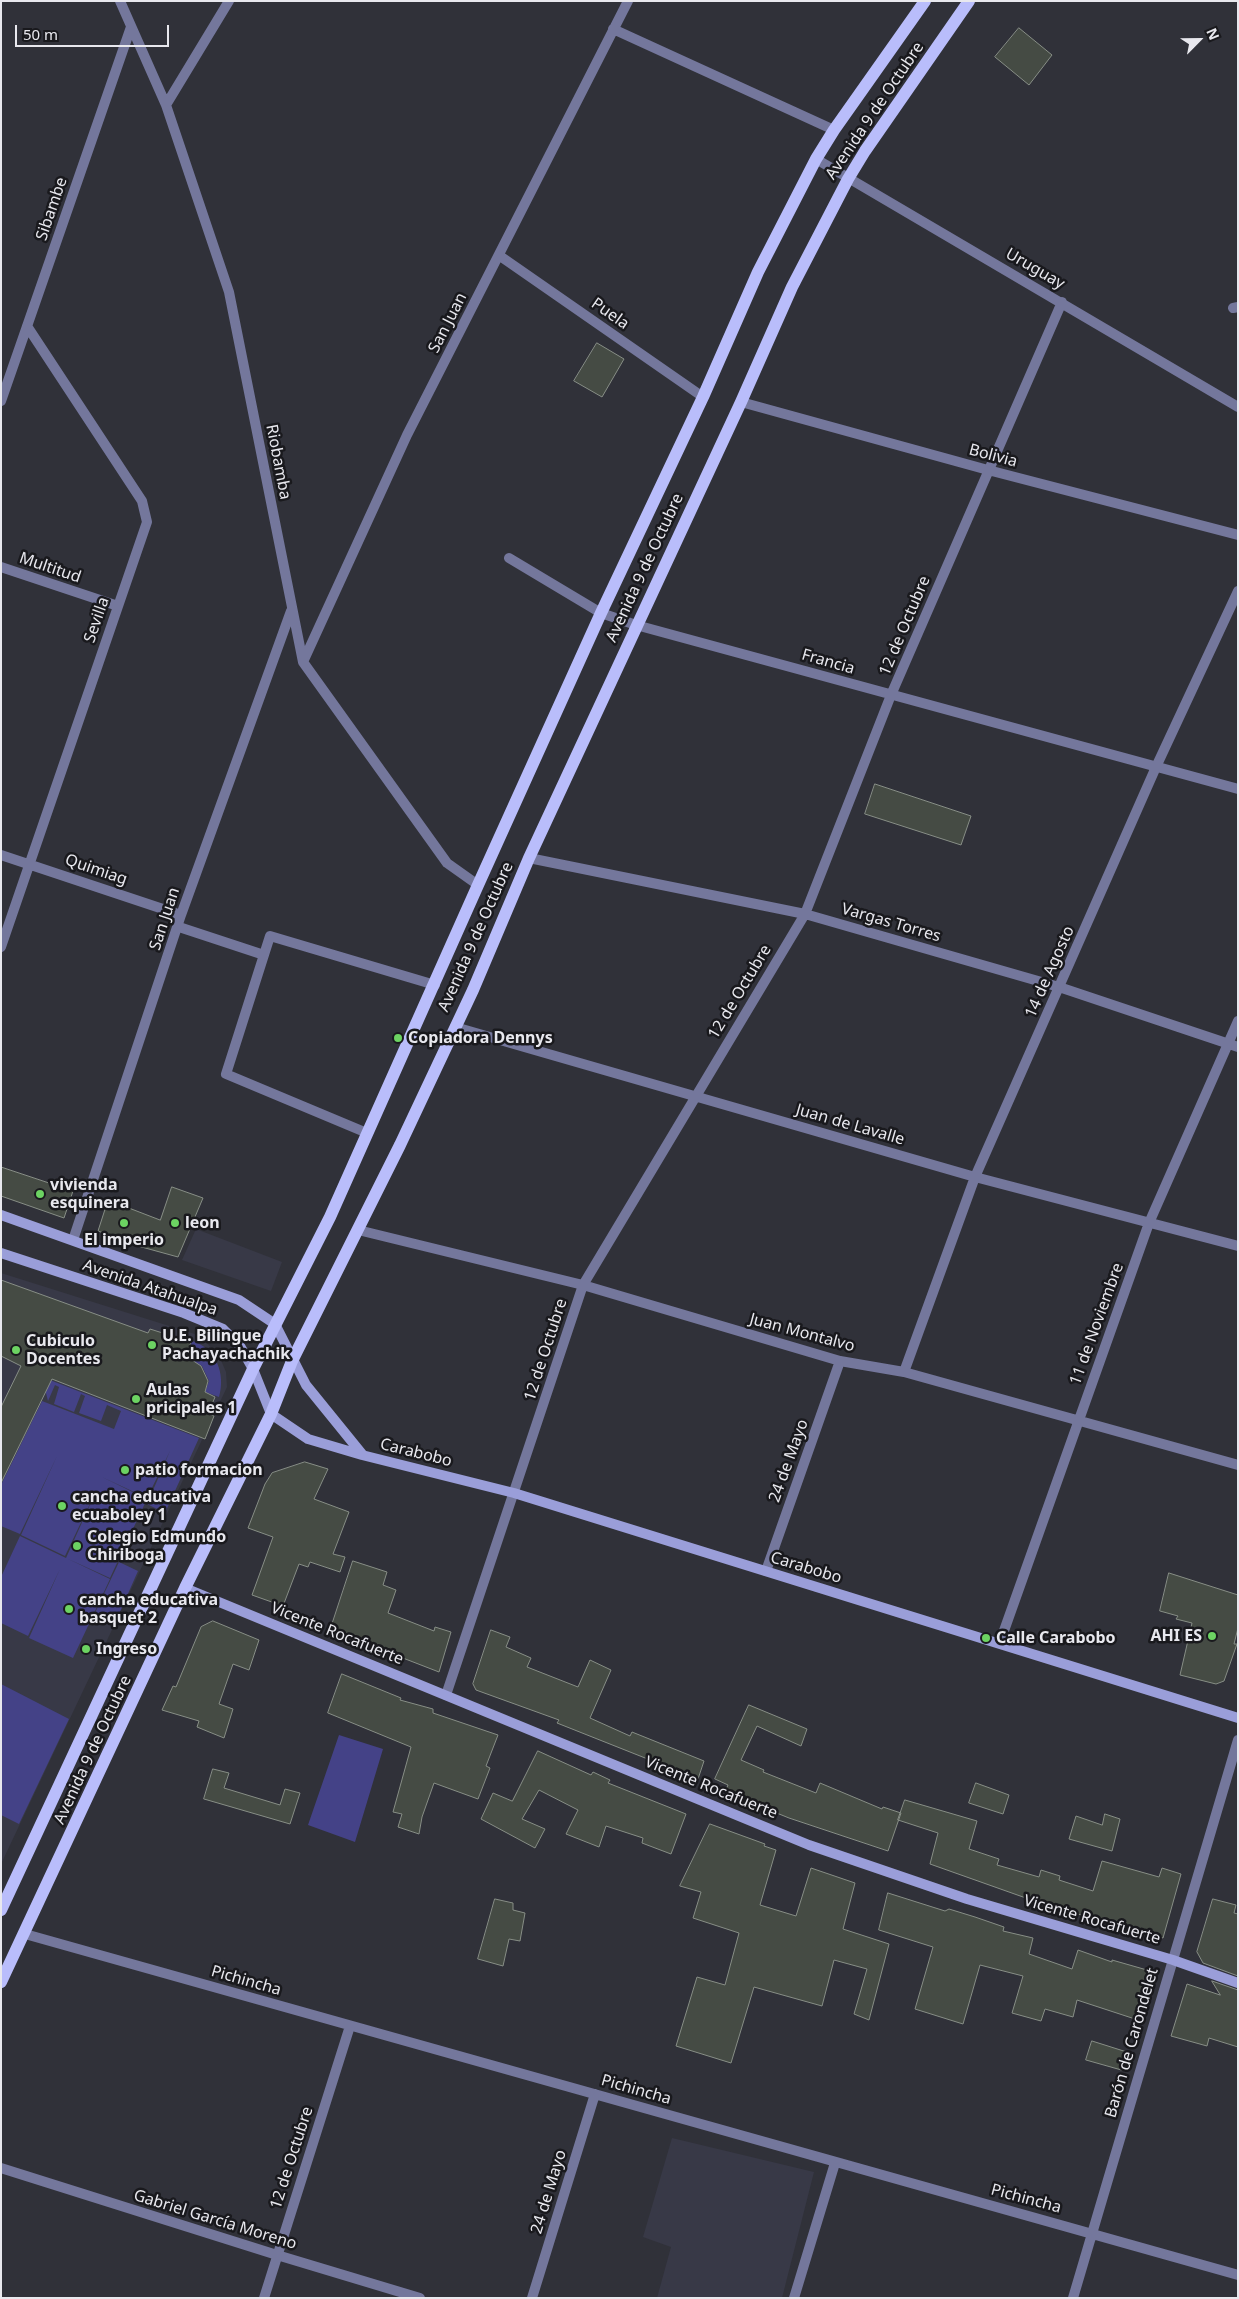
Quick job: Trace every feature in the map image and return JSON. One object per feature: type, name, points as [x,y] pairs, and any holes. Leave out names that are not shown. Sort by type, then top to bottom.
[{"type":"main road","name":"Avenida 9 de Octubre","points":[[1,1910],[253,1369],[330,1218],[601,613],[703,397],[758,272],[816,159],[834,130],[925,1]]},
{"type":"main road","name":"Avenida 9 de Octubre","points":[[1,1982],[26,1934],[185,1588],[270,1414],[292,1360],[358,1230],[473,990],[529,858],[636,624],[741,402],[792,287],[848,179],[969,1]]},
{"type":"main road","name":"Avenida Atahualpa","points":[[1,1215],[239,1300],[275,1324]]},
{"type":"main road","name":"Avenida Atahualpa","points":[[1,1253],[184,1313],[223,1329],[240,1346],[253,1369],[270,1414]]},
{"type":"main road","points":[[275,1324],[292,1360]]},
{"type":"main road","name":"Carabobo","points":[[292,1360],[306,1386],[362,1455]]},
{"type":"main road","name":"Carabobo","points":[[270,1414],[308,1439],[362,1455],[514,1493],[1000,1642],[1238,1718]]},
{"type":"main road","name":"Vicente Rocafuerte","points":[[185,1588],[809,1845],[967,1899],[1173,1960],[1238,1983]]},
{"type":"street","name":"Riobamba","points":[[120,1],[166,104],[229,292],[303,662],[447,863],[478,885]]},
{"type":"street","points":[[166,104],[229,1]]},
{"type":"street","name":"San Juan","points":[[303,662],[407,435],[500,256],[628,1]]},
{"type":"street","name":"Sibambe","points":[[1,400],[131,27]]},
{"type":"street","points":[[613,29],[834,130]]},
{"type":"street","name":"Uruguay","points":[[816,159],[1238,407]]},
{"type":"street","name":"Puela","points":[[500,256],[703,397]]},
{"type":"street","name":"12 de Octubre","points":[[446,1695],[583,1285],[805,914],[891,696],[1062,302]]},
{"type":"street","name":"Sevilla","points":[[1,947],[147,522],[142,501],[27,326]]},
{"type":"street","name":"Bolivia","points":[[741,402],[988,470],[1238,535]]},
{"type":"street","name":"Francia","points":[[509,558],[601,613],[891,696],[1238,789]]},
{"type":"street","name":"Multitud","points":[[1,567],[118,606]]},
{"type":"street","name":"14 de Agosto","points":[[904,1372],[975,1177],[1156,767],[1238,591]]},
{"type":"street","name":"San Juan","points":[[73,1240],[181,915],[292,609]]},
{"type":"street","name":"Quimiag","points":[[1,855],[181,915]]},
{"type":"street","name":"Vargas Torres","points":[[529,858],[805,914],[1059,988],[1233,1045]]},
{"type":"street","points":[[178,927],[264,955]]},
{"type":"street","points":[[367,1133],[226,1074],[270,936],[435,985]]},
{"type":"street","name":"11 de Noviembre","points":[[1000,1642],[1149,1223],[1233,1045],[1238,1021]]},
{"type":"street","name":"Juan de Lavalle","points":[[454,1027],[975,1177],[1238,1246]]},
{"type":"street","name":"Juan Montalvo","points":[[358,1230],[583,1285],[840,1361],[904,1372],[1078,1422],[1238,1464]]},
{"type":"street","name":"24 de Mayo","points":[[766,1571],[840,1361]]},
{"type":"street","name":"Barón de Carondelet","points":[[1073,2298],[1238,1740]]},
{"type":"street","name":"Pichincha","points":[[26,1934],[1238,2275]]},
{"type":"street","name":"12 de Octubre","points":[[264,2298],[350,2026]]},
{"type":"street","name":"24 de Mayo","points":[[532,2298],[595,2094]]},
{"type":"street","points":[[794,2298],[835,2163]]},
{"type":"street","name":"Gabriel García Moreno","points":[[1,2168],[420,2298]]},
{"type":"shaded area","points":[[196,1229],[282,1262],[271,1291],[182,1260]]},
{"type":"shaded area","name":"Colegio Edmundo Chiriboga","points":[[1,1273],[201,1336],[220,1358],[226,1372],[227,1387],[1,1864]]},
{"type":"shaded area","points":[[192,1341],[207,1349],[217,1363],[221,1380],[219,1397],[205,1392],[209,1381],[202,1366],[186,1359]]},
{"type":"shaded area","points":[[42,1377],[199,1438],[165,1513],[147,1504],[170,1451],[147,1498],[102,1477],[147,1499],[110,1578],[66,1558],[97,1489],[65,1556],[21,1535],[57,1456],[20,1534],[1,1526],[1,1485],[42,1401],[114,1429],[121,1411],[107,1405],[101,1421],[79,1413],[85,1396],[81,1394],[74,1412],[54,1404],[59,1387],[55,1385],[48,1401]]},
{"type":"shaded area","points":[[20,1536],[110,1579],[73,1658],[29,1638],[60,1569],[28,1636],[1,1623],[1,1577]]},
{"type":"shaded area","points":[[119,1562],[138,1571],[119,1614],[108,1621],[94,1615]]},
{"type":"shaded area","points":[[1,1684],[69,1719],[19,1824],[1,1815]]},
{"type":"shaded area","points":[[339,1735],[383,1749],[355,1842],[308,1825]]},
{"type":"shaded area","points":[[672,2138],[814,2172],[782,2298],[657,2298],[671,2247],[643,2237]]},
{"type":"building","points":[[1019,28],[1052,55],[1029,85],[995,57]]},
{"type":"building","points":[[597,343],[624,359],[602,397],[574,381]]},
{"type":"building","points":[[875,784],[971,816],[961,845],[865,814]]},
{"type":"building","name":"vivienda esquinera","points":[[1,1167],[73,1191],[64,1218],[1,1196]]},
{"type":"building","points":[[172,1187],[203,1198],[178,1257],[138,1246],[98,1231],[108,1200],[160,1220]]},
{"type":"building","points":[[1,1280],[148,1333],[150,1329],[191,1342],[186,1356],[201,1366],[208,1381],[205,1392],[215,1397],[208,1414],[214,1416],[205,1439],[52,1379],[1,1483],[1,1407],[21,1366],[1,1356]]},
{"type":"building","points":[[305,1462],[328,1469],[314,1499],[349,1512],[333,1554],[345,1557],[340,1572],[310,1562],[308,1567],[299,1564],[283,1606],[252,1595],[273,1537],[248,1528],[265,1484],[272,1473]]},
{"type":"building","points":[[353,1561],[387,1572],[383,1585],[396,1590],[388,1613],[434,1631],[435,1627],[451,1632],[439,1672],[359,1641],[360,1638],[331,1628]]},
{"type":"building","name":"AHI ES","points":[[1169,1573],[1238,1595],[1238,1628],[1234,1644],[1237,1644],[1224,1681],[1216,1684],[1180,1675],[1192,1623],[1176,1619],[1178,1616],[1160,1611]]},
{"type":"building","points":[[213,1621],[259,1640],[249,1670],[233,1664],[219,1704],[233,1709],[224,1738],[197,1727],[199,1721],[162,1710],[173,1686],[176,1687],[201,1627]]},
{"type":"building","points":[[491,1630],[510,1637],[506,1647],[531,1658],[527,1667],[578,1687],[590,1660],[611,1670],[590,1718],[630,1736],[632,1732],[704,1761],[698,1779],[557,1723],[559,1720],[476,1690],[473,1684]]},
{"type":"building","points":[[342,1674],[401,1698],[400,1700],[433,1709],[433,1713],[498,1735],[486,1766],[490,1768],[478,1799],[434,1783],[422,1817],[419,1834],[398,1827],[402,1814],[393,1812],[411,1747],[328,1713]]},
{"type":"building","points":[[749,1705],[807,1729],[801,1746],[757,1726],[741,1760],[764,1770],[763,1772],[816,1793],[820,1783],[882,1809],[883,1807],[901,1813],[888,1851],[789,1818],[725,1792],[728,1785],[715,1779]]},
{"type":"building","points":[[538,1751],[591,1775],[593,1772],[610,1780],[608,1783],[686,1814],[671,1854],[642,1843],[643,1838],[606,1826],[599,1847],[566,1834],[578,1810],[539,1790],[522,1819],[545,1829],[535,1848],[481,1819],[493,1793],[512,1801]]},
{"type":"building","points":[[213,1769],[229,1773],[224,1788],[280,1805],[285,1789],[300,1793],[290,1824],[204,1799]]},
{"type":"building","points":[[976,1783],[1009,1795],[1003,1814],[969,1803]]},
{"type":"building","points":[[905,1800],[977,1821],[969,1849],[999,1859],[997,1865],[1039,1877],[1041,1870],[1060,1876],[1059,1880],[1093,1891],[1102,1861],[1159,1877],[1162,1868],[1181,1874],[1163,1938],[1071,1912],[1071,1914],[930,1864],[938,1833],[898,1820]]},
{"type":"building","points":[[1105,1814],[1120,1819],[1112,1851],[1069,1839],[1076,1816],[1102,1825]]},
{"type":"building","points":[[710,1824],[765,1844],[764,1846],[776,1850],[760,1905],[796,1916],[811,1868],[855,1883],[843,1929],[889,1944],[869,2020],[854,2014],[867,1969],[834,1960],[822,2006],[754,1987],[731,2063],[676,2046],[697,1977],[725,1985],[739,1933],[693,1918],[701,1892],[680,1886]]},
{"type":"building","points":[[888,1893],[945,1911],[949,1909],[975,1917],[1004,1927],[1003,1931],[1033,1938],[1029,1954],[1072,1969],[1078,1950],[1112,1962],[1112,1960],[1154,1972],[1144,2007],[1139,2006],[1135,2019],[1077,2000],[1073,2017],[1045,2009],[1041,2021],[1012,2013],[1023,1976],[980,1965],[963,2024],[915,2009],[933,1947],[879,1930]]},
{"type":"building","points":[[495,1899],[513,1903],[513,1910],[525,1913],[520,1941],[509,1939],[503,1966],[478,1959]]},
{"type":"building","points":[[1213,1899],[1236,1905],[1234,1913],[1238,1914],[1238,1976],[1203,1963],[1197,1952]]},
{"type":"building","points":[[1212,1981],[1238,1990],[1238,2047],[1209,2038],[1207,2046],[1171,2036],[1187,1984],[1220,1995]]},
{"type":"building","points":[[1092,2041],[1130,2053],[1125,2071],[1086,2060]]},
{"type":"place","name":"Copiadora Dennys","points":[[398,1038]]},
{"type":"place","name":"vivienda esquinera","points":[[40,1194]]},
{"type":"place","name":"El imperio","points":[[124,1223]]},
{"type":"place","name":"leon","points":[[175,1223]]},
{"type":"place","name":"U.E. Bilingue Pachayachachik","points":[[152,1345]]},
{"type":"place","name":"Cubiculo Docentes","points":[[16,1350]]},
{"type":"place","name":"Aulas pricipales 1","points":[[136,1399]]},
{"type":"place","name":"patio formacion","points":[[125,1470]]},
{"type":"place","name":"cancha educativa ecuaboley 1","points":[[62,1506]]},
{"type":"place","name":"Colegio Edmundo Chiriboga","points":[[77,1546]]},
{"type":"place","name":"cancha educativa basquet 2","points":[[69,1609]]},
{"type":"place","name":"AHI ES","points":[[1212,1636]]},
{"type":"place","name":"Calle Carabobo","points":[[986,1638]]},
{"type":"place","name":"Ingreso","points":[[86,1649]]}]
